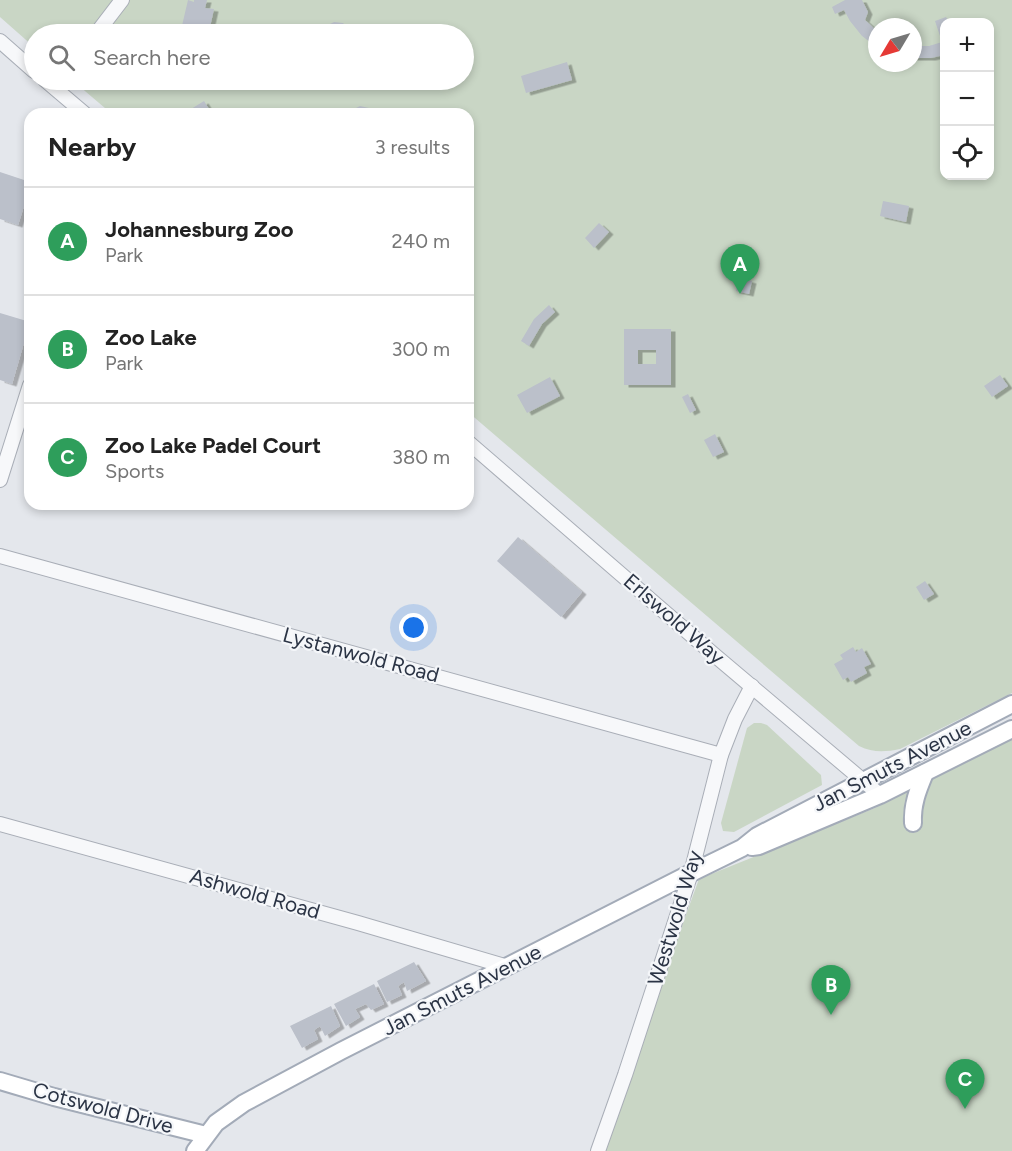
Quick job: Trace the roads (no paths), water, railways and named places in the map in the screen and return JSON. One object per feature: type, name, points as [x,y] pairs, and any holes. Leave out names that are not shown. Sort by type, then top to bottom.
[{"type":"main road","name":"Jan Smuts Avenue","points":[[195,1151],[221,1119],[244,1103],[742,848],[757,836],[1012,704]]},
{"type":"main road","name":"Jan Smuts Avenue","points":[[742,848],[759,846],[880,795],[1012,729]]},
{"type":"main road","points":[[913,823],[912,811],[915,796],[925,773]]},
{"type":"main road","name":"Cotswold Drive","points":[[0,1081],[206,1135]]},
{"type":"main road","points":[[171,1126],[180,1136],[187,1151]]},
{"type":"street","points":[[104,24],[122,0]]},
{"type":"street","points":[[0,41],[24,62]]},
{"type":"street","points":[[57,90],[79,108]]},
{"type":"street","points":[[0,480],[24,404]]},
{"type":"street","name":"Erlswold Way","points":[[474,447],[880,795]]},
{"type":"street","name":"Lystanwold Road","points":[[0,556],[721,755]]},
{"type":"street","name":"Westwold Way","points":[[598,1151],[691,873],[721,755],[735,719],[752,686]]},
{"type":"street","name":"Ashwold Road","points":[[0,824],[508,967]]},
{"type":"place","name":"Johannesburg Zoo","points":[[740,294]]},
{"type":"place","name":"Zoo Lake","points":[[831,1015]]},
{"type":"place","name":"Zoo Lake Padel Court","points":[[965,1109]]}]
